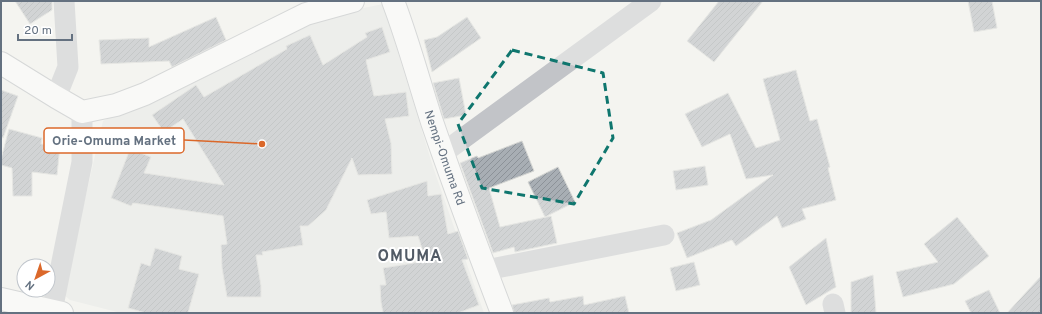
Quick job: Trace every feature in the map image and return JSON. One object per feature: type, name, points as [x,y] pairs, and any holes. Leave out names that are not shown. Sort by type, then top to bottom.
[{"type":"street","points":[[56,97],[68,67],[64,1]]},
{"type":"street","points":[[1,63],[82,112],[116,105],[145,94],[306,14],[353,1]]},
{"type":"street","name":"Nempi-Omuma Rd","points":[[393,1],[443,153],[502,313]]},
{"type":"street","points":[[443,153],[651,1]]},
{"type":"street","points":[[1,299],[57,312],[82,162],[82,112]]},
{"type":"street","points":[[486,270],[664,235]]},
{"type":"highlighted area","points":[[512,50],[603,73],[613,138],[574,204],[482,188],[458,124]]},
{"type":"shaded area","points":[[383,4],[433,167],[484,313],[121,313],[70,300],[63,294],[103,121],[114,115],[153,103],[330,15]]},
{"type":"building","points":[[15,1],[52,1],[52,10],[30,24]]},
{"type":"building","points":[[719,1],[763,1],[714,62],[687,41]]},
{"type":"building","points":[[968,1],[992,1],[997,28],[974,32]]},
{"type":"building","points":[[216,17],[226,40],[172,67],[169,61],[101,64],[99,40],[149,38],[149,47]]},
{"type":"building","points":[[467,17],[481,38],[432,72],[424,40],[437,37]]},
{"type":"building","points":[[382,27],[390,52],[366,60],[374,96],[406,92],[409,116],[385,119],[391,143],[392,174],[358,175],[352,158],[326,210],[308,226],[300,226],[303,245],[262,252],[263,255],[256,255],[261,286],[261,297],[227,297],[222,268],[221,245],[227,244],[223,216],[133,203],[131,206],[111,198],[130,149],[151,157],[144,173],[224,185],[183,119],[164,132],[152,115],[196,85],[204,97],[287,49],[286,46],[310,35],[323,65],[367,37],[365,33]]},
{"type":"building","points":[[796,70],[810,121],[817,119],[830,167],[828,168],[836,200],[802,209],[806,219],[782,228],[777,216],[736,246],[732,240],[687,258],[677,233],[711,220],[773,175],[746,179],[730,134],[702,147],[685,114],[728,93],[756,148],[780,140],[763,79]]},
{"type":"building","points":[[459,78],[466,115],[444,119],[433,83]]},
{"type":"building","points":[[1,90],[18,96],[3,138],[1,137]]},
{"type":"building","points":[[9,129],[42,138],[41,144],[60,146],[57,175],[32,172],[32,196],[13,196],[12,168],[1,165],[1,159]]},
{"type":"building","points":[[522,141],[534,171],[489,188],[500,227],[551,216],[557,243],[515,252],[514,247],[493,253],[460,163],[477,156],[478,158]]},
{"type":"building","points":[[705,166],[708,185],[676,190],[673,171]]},
{"type":"building","points":[[558,167],[575,202],[545,217],[528,182]]},
{"type":"building","points":[[427,181],[428,196],[441,194],[448,234],[458,231],[468,259],[462,260],[479,305],[458,313],[383,313],[380,285],[386,285],[383,268],[426,261],[418,236],[389,238],[386,212],[371,214],[367,200]]},
{"type":"building","points":[[957,217],[989,256],[954,284],[903,297],[896,272],[938,262],[924,244]]},
{"type":"building","points":[[826,238],[836,287],[806,305],[789,267]]},
{"type":"building","points":[[155,248],[182,256],[179,269],[199,274],[188,313],[146,313],[128,308],[141,263],[150,266]]},
{"type":"building","points":[[694,262],[700,285],[676,291],[670,268]]},
{"type":"building","points":[[873,275],[876,313],[851,313],[851,282]]},
{"type":"building","points":[[1041,276],[1041,313],[1007,313]]},
{"type":"building","points":[[989,290],[1000,313],[971,313],[965,301]]},
{"type":"building","points":[[583,296],[584,305],[625,296],[629,313],[514,313],[512,305],[549,298],[550,302]]},
{"type":"place","name":"Orie-Omuma Market","points":[[262,144]]},
{"type":"district","name":"OMUMA","points":[[410,255]]}]
